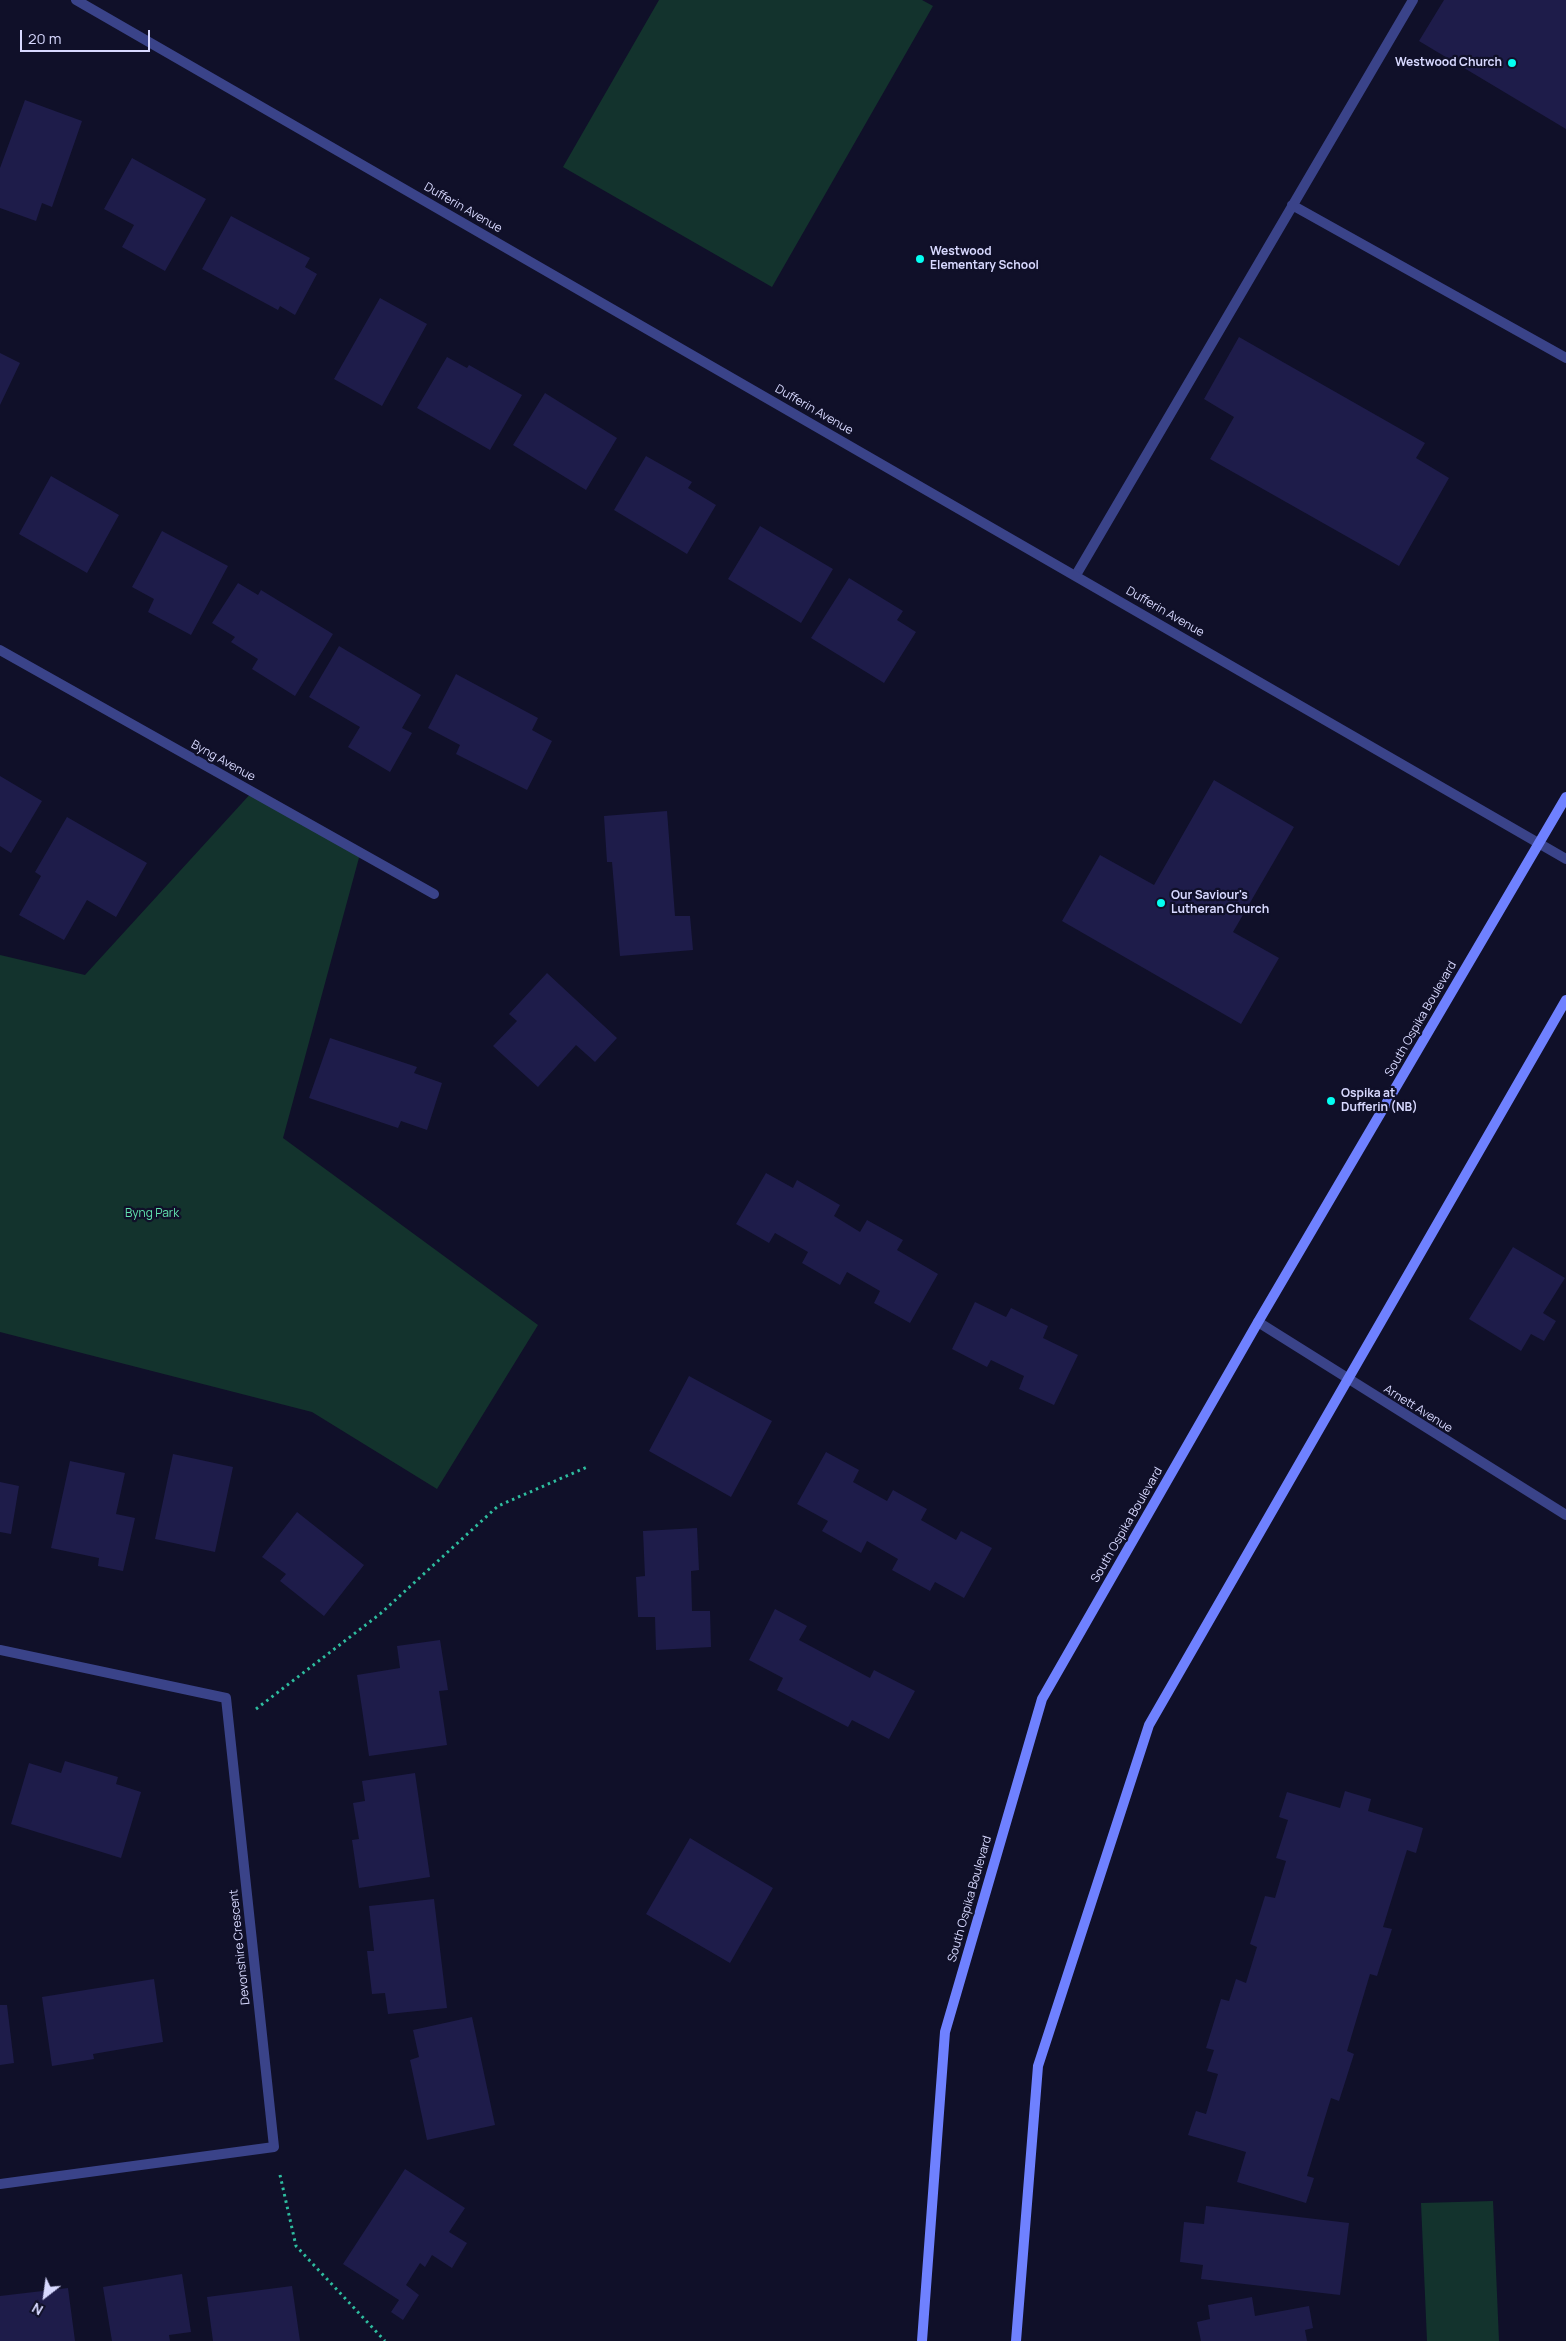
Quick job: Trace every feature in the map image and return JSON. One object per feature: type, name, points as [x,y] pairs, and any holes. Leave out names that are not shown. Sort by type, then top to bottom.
[{"type":"main road","name":"South Ospika Boulevard","points":[[922,2341],[945,2032],[1042,1699],[1258,1322],[1566,797]]},
{"type":"main road","points":[[1016,2341],[1038,2066],[1150,1725],[1566,1000]]},
{"type":"street","name":"Dufferin Avenue","points":[[76,0],[1540,842],[1566,859]]},
{"type":"street","points":[[1076,575],[1413,0]]},
{"type":"street","points":[[1292,205],[1566,358]]},
{"type":"street","name":"Byng Avenue","points":[[0,650],[434,894]]},
{"type":"street","name":"Arnett Avenue","points":[[1258,1322],[1566,1515]]},
{"type":"street","name":"Devonshire Crescent","points":[[0,1650],[226,1698],[274,2147]]},
{"type":"street","points":[[0,2184],[274,2147]]},
{"type":"path","points":[[229,1728],[380,1614],[498,1506],[587,1467]]},
{"type":"path","points":[[274,2147],[296,2246],[385,2341]]},
{"type":"green space","points":[[659,0],[922,0],[933,6],[772,287],[563,167]]},
{"type":"green space","name":"Byng Park","points":[[253,791],[360,854],[283,1138],[538,1325],[437,1489],[312,1412],[0,1332],[0,955],[85,975]]},
{"type":"green space","points":[[1493,2201],[1499,2341],[1427,2341],[1421,2203]]},
{"type":"building","name":"Westwood Church","points":[[1444,0],[1566,0],[1566,129],[1419,41]]},
{"type":"building","points":[[25,100],[82,121],[52,207],[42,203],[36,221],[0,208],[0,168]]},
{"type":"building","points":[[132,158],[206,199],[165,271],[122,247],[134,225],[104,209]]},
{"type":"building","points":[[231,216],[310,258],[305,267],[317,274],[295,315],[280,306],[278,310],[202,269]]},
{"type":"building","points":[[380,298],[427,324],[382,406],[334,379]]},
{"type":"building","points":[[1239,337],[1425,443],[1416,458],[1449,478],[1399,566],[1210,459],[1234,417],[1204,399]]},
{"type":"building","points":[[0,353],[20,363],[0,405]]},
{"type":"building","points":[[447,357],[467,368],[469,365],[522,395],[490,450],[417,408]]},
{"type":"building","points":[[545,393],[617,438],[586,490],[513,445]]},
{"type":"building","points":[[646,456],[692,482],[688,488],[716,505],[687,554],[614,510]]},
{"type":"building","points":[[51,476],[119,515],[87,573],[19,534]]},
{"type":"building","points":[[760,526],[833,569],[801,623],[728,579]]},
{"type":"building","points":[[162,531],[228,566],[191,635],[148,612],[154,599],[132,587]]},
{"type":"building","points":[[849,578],[903,611],[897,620],[916,632],[884,683],[811,638]]},
{"type":"building","points":[[238,583],[258,595],[261,590],[333,634],[295,696],[252,669],[258,659],[231,642],[235,637],[212,623]]},
{"type":"building","points":[[339,646],[421,695],[402,728],[412,733],[390,772],[348,747],[360,727],[309,697]]},
{"type":"building","points":[[456,674],[538,718],[532,730],[552,741],[527,790],[456,754],[460,745],[428,728]]},
{"type":"building","points":[[0,776],[42,801],[11,853],[0,846]]},
{"type":"building","name":"Our Saviour's Lutheran Church","points":[[1214,780],[1294,827],[1233,932],[1279,958],[1241,1024],[1062,921],[1100,855],[1154,885]]},
{"type":"building","points":[[667,811],[675,916],[690,916],[693,950],[620,956],[612,862],[607,862],[604,816]]},
{"type":"building","points":[[67,817],[147,863],[116,917],[87,900],[64,940],[19,915],[41,876],[35,872]]},
{"type":"building","points":[[547,973],[617,1038],[595,1062],[576,1045],[538,1087],[493,1046],[517,1021],[509,1014]]},
{"type":"building","points":[[330,1038],[417,1067],[414,1073],[442,1083],[427,1130],[401,1121],[398,1128],[309,1098]]},
{"type":"building","points":[[766,1173],[793,1188],[797,1180],[840,1205],[834,1216],[860,1232],[867,1220],[903,1240],[897,1250],[938,1274],[910,1323],[874,1303],[880,1291],[847,1272],[840,1285],[802,1263],[808,1252],[775,1233],[769,1243],[736,1224]]},
{"type":"building","points":[[1513,1247],[1565,1278],[1543,1313],[1556,1321],[1544,1341],[1531,1334],[1521,1351],[1469,1319]]},
{"type":"building","points":[[975,1302],[1006,1317],[1011,1308],[1048,1326],[1043,1338],[1078,1355],[1054,1405],[1019,1389],[1024,1376],[991,1360],[987,1367],[952,1349]]},
{"type":"building","points":[[689,1376],[772,1421],[731,1497],[649,1451]]},
{"type":"building","points":[[826,1452],[859,1470],[853,1482],[887,1501],[893,1490],[927,1509],[921,1520],[956,1540],[961,1531],[992,1548],[964,1598],[935,1582],[930,1591],[892,1570],[898,1559],[867,1541],[861,1553],[822,1531],[828,1521],[797,1504]]},
{"type":"building","points":[[173,1454],[233,1467],[215,1552],[155,1539]]},
{"type":"building","points":[[70,1461],[125,1473],[116,1514],[135,1518],[123,1571],[98,1566],[99,1558],[51,1548]]},
{"type":"building","points":[[0,1482],[19,1486],[11,1534],[0,1532]]},
{"type":"building","points":[[297,1512],[364,1565],[324,1616],[280,1581],[286,1574],[262,1557]]},
{"type":"building","points":[[697,1528],[699,1570],[691,1571],[692,1611],[710,1611],[711,1647],[656,1650],[655,1617],[638,1617],[636,1577],[645,1576],[643,1531]]},
{"type":"building","points":[[775,1609],[807,1626],[799,1640],[870,1678],[874,1670],[915,1691],[889,1739],[852,1720],[848,1727],[777,1690],[783,1678],[749,1660]]},
{"type":"building","points":[[440,1640],[448,1690],[439,1691],[447,1745],[369,1756],[357,1675],[400,1668],[397,1646]]},
{"type":"building","points":[[65,1761],[118,1777],[116,1784],[141,1792],[121,1858],[11,1824],[29,1763],[61,1773]]},
{"type":"building","points":[[415,1773],[430,1877],[359,1888],[352,1840],[359,1839],[353,1803],[365,1801],[362,1781]]},
{"type":"building","points":[[1345,1791],[1371,1799],[1368,1811],[1423,1828],[1416,1853],[1407,1850],[1383,1927],[1392,1929],[1377,1976],[1370,1974],[1347,2051],[1354,2054],[1339,2101],[1331,2098],[1307,2176],[1314,2178],[1306,2203],[1237,2182],[1246,2152],[1188,2135],[1196,2111],[1206,2114],[1218,2074],[1207,2071],[1214,2050],[1206,2048],[1221,1999],[1229,2001],[1236,1979],[1246,1983],[1257,1947],[1250,1944],[1265,1896],[1275,1898],[1286,1861],[1276,1858],[1288,1820],[1279,1817],[1287,1792],[1340,1808]]},
{"type":"building","points":[[690,1838],[773,1888],[730,1963],[646,1914]]},
{"type":"building","points":[[434,1899],[447,2008],[388,2014],[385,1993],[372,1994],[367,1951],[374,1951],[369,1906]]},
{"type":"building","points":[[154,1979],[163,2042],[93,2054],[94,2059],[52,2066],[42,1997]]},
{"type":"building","points":[[0,2005],[7,2005],[14,2063],[0,2065]]},
{"type":"building","points":[[472,2017],[495,2125],[427,2140],[410,2060],[419,2057],[413,2030]]},
{"type":"building","points":[[405,2169],[465,2208],[449,2232],[467,2243],[452,2268],[432,2255],[425,2267],[420,2263],[406,2285],[419,2295],[403,2320],[391,2312],[399,2300],[343,2264]]},
{"type":"building","points":[[1206,2206],[1349,2223],[1340,2295],[1201,2279],[1203,2265],[1180,2262],[1184,2222],[1204,2224]]},
{"type":"building","points":[[182,2274],[191,2332],[169,2335],[170,2341],[112,2341],[103,2287]]},
{"type":"building","points":[[292,2286],[300,2341],[213,2341],[207,2297]]},
{"type":"building","points":[[68,2288],[75,2341],[0,2341],[0,2296]]},
{"type":"building","points":[[1252,2297],[1255,2316],[1309,2306],[1313,2328],[1305,2330],[1307,2341],[1201,2341],[1197,2322],[1210,2319],[1208,2305]]},
{"type":"place","name":"Westwood Church","points":[[1512,63]]},
{"type":"place","name":"Westwood Elementary School","points":[[920,259]]},
{"type":"place","name":"Our Saviour's Lutheran Church","points":[[1161,903]]},
{"type":"place","name":"Ospika at Dufferin (NB)","points":[[1331,1101]]}]
